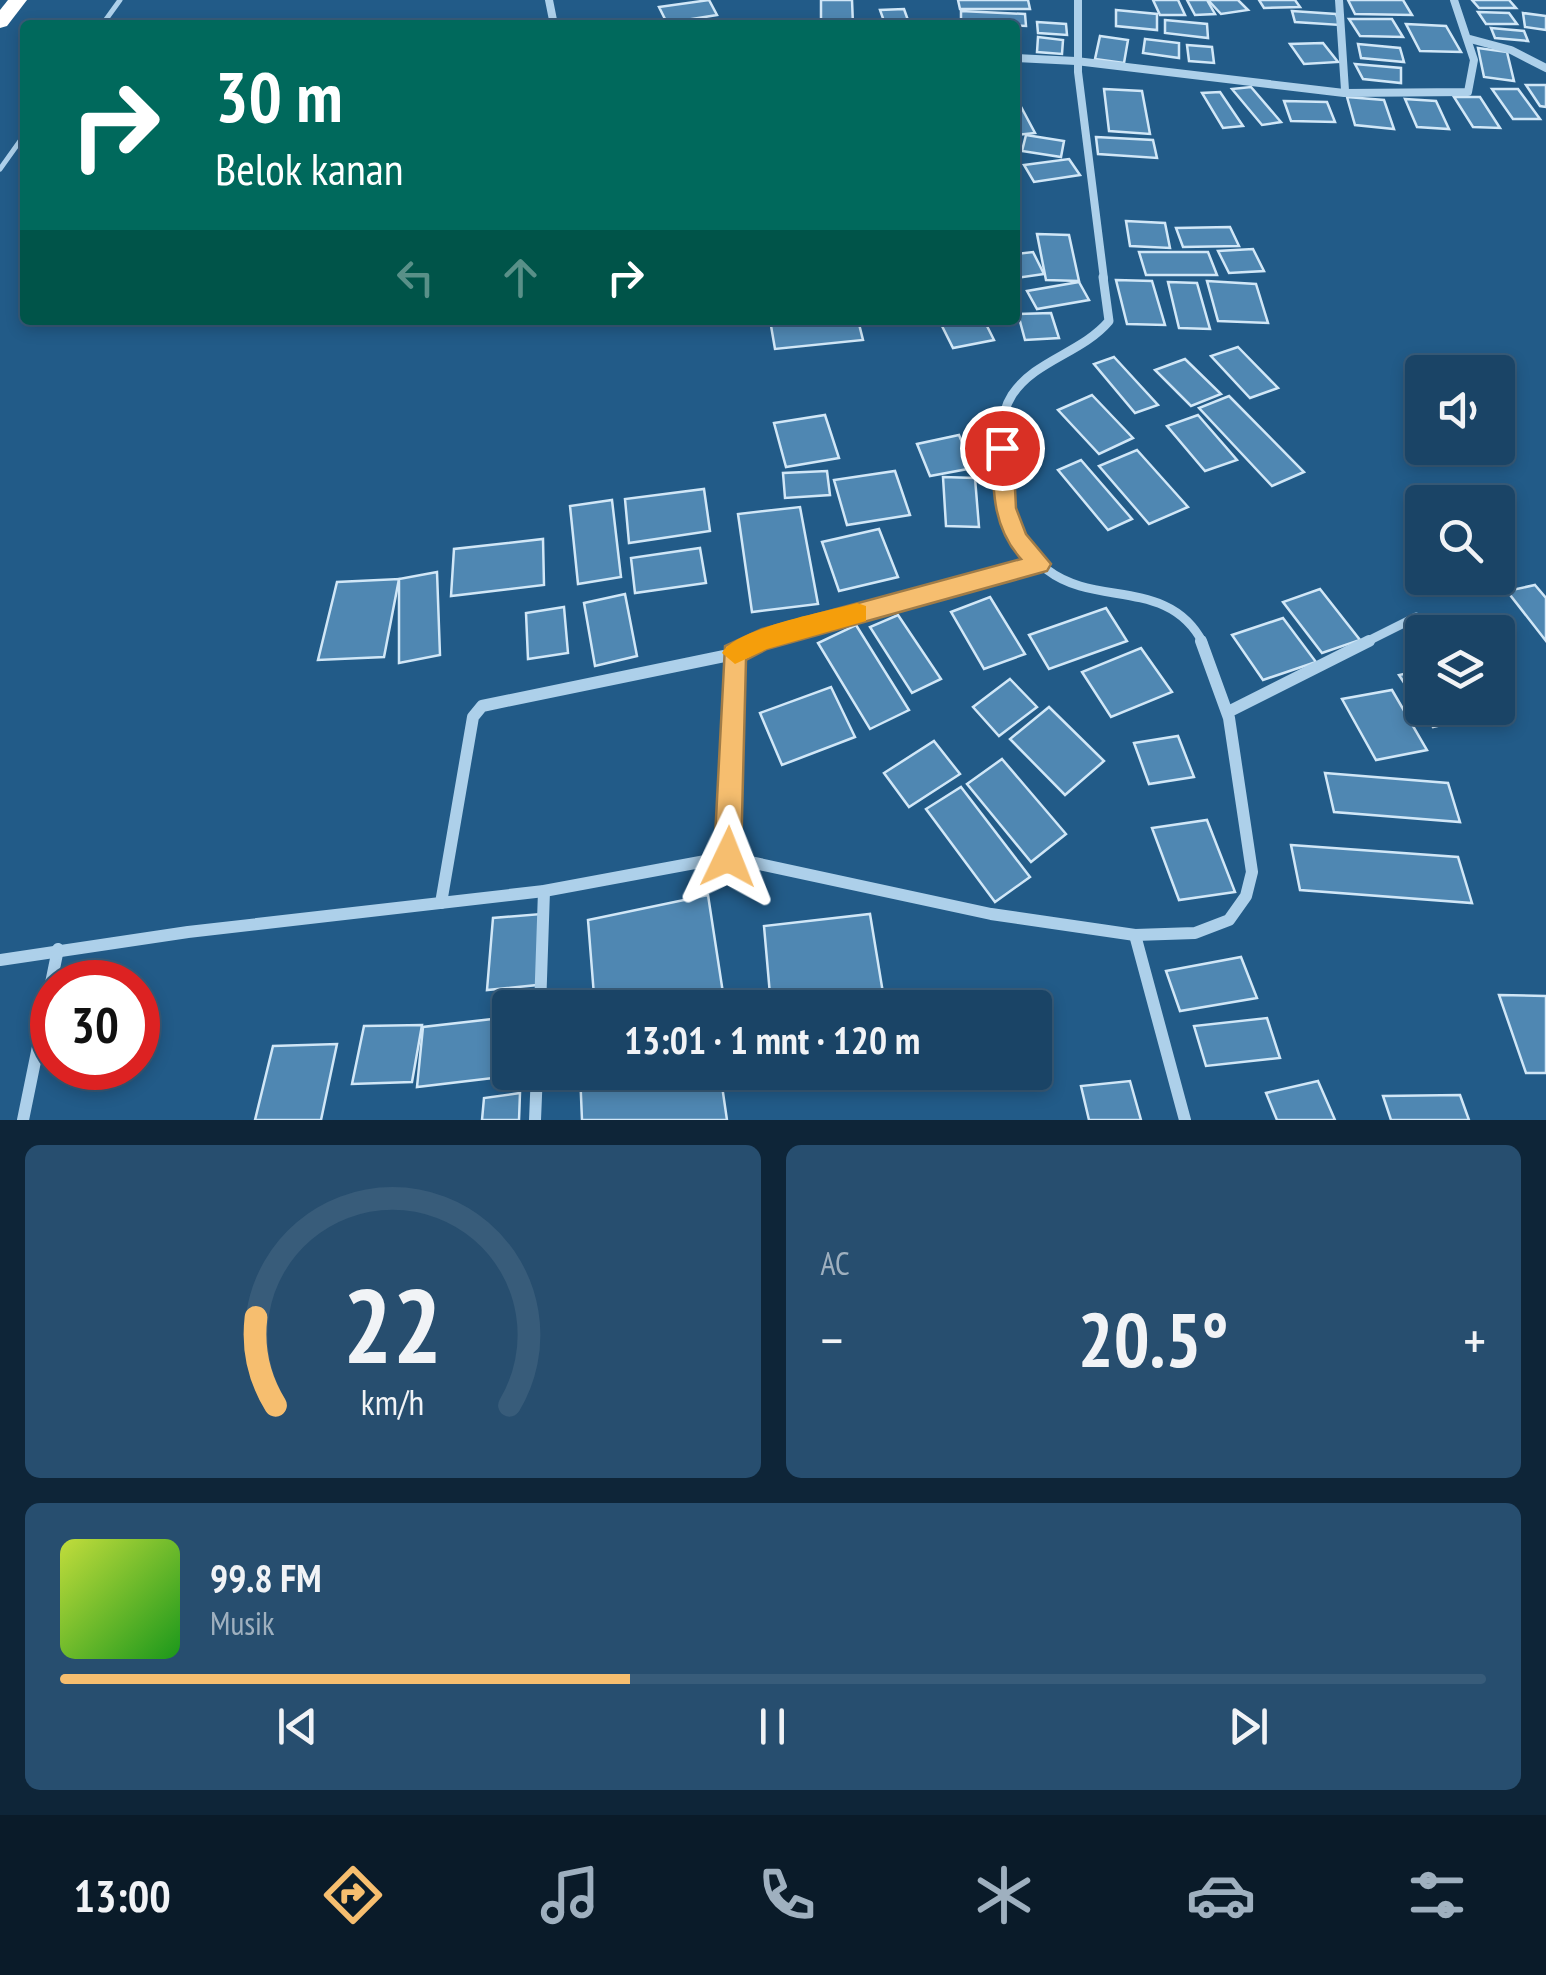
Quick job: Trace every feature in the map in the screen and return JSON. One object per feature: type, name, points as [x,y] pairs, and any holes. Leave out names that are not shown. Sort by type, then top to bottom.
[{"type":"highway","points":[[0,22],[18,0]]},
{"type":"street","points":[[0,960],[58,949],[544,890],[728,857],[991,914],[1135,934],[1195,933],[1230,920],[1246,896],[1252,872],[1228,712],[1199,636],[1180,616],[1156,603],[1080,589],[1039,564],[1016,539],[1005,508],[1001,418],[1014,392],[1034,373],[1092,339],[1109,321],[1078,59],[1078,0]]},
{"type":"street","points":[[1339,0],[1346,90]]},
{"type":"street","points":[[1020,58],[1078,59],[1273,86],[1404,95],[1468,92],[1474,78],[1470,40],[1454,0]]},
{"type":"street","points":[[1470,40],[1510,50],[1546,68]]},
{"type":"street","points":[[441,904],[473,717],[482,706],[734,654],[762,640],[1039,564]]},
{"type":"street","points":[[1228,712],[1405,623]]},
{"type":"street","points":[[728,857],[734,654]]},
{"type":"street","points":[[541,990],[544,890]]},
{"type":"street","points":[[1135,934],[1185,1120]]},
{"type":"street","points":[[23,1120],[58,949]]},
{"type":"street","points":[[535,1120],[536,1090]]},
{"type":"lane","points":[[0,169],[20,141]]},
{"type":"building","points":[[709,0],[717,15],[666,20],[659,7]]},
{"type":"building","points":[[821,0],[852,0],[853,20],[821,20]]},
{"type":"building","points":[[958,0],[1028,0],[1030,9],[960,9]]},
{"type":"building","points":[[1153,0],[1178,0],[1185,15],[1160,15]]},
{"type":"building","points":[[1187,0],[1207,0],[1215,14],[1195,15]]},
{"type":"building","points":[[1208,0],[1238,0],[1248,10],[1221,14]]},
{"type":"building","points":[[1259,0],[1295,0],[1300,7],[1264,8]]},
{"type":"building","points":[[1348,0],[1403,0],[1412,15],[1355,14]]},
{"type":"building","points":[[1472,0],[1509,0],[1516,8],[1479,8]]},
{"type":"building","points":[[904,9],[908,20],[884,20],[880,10]]},
{"type":"building","points":[[1116,10],[1157,14],[1157,30],[1116,26]]},
{"type":"building","points":[[961,11],[1025,14],[1026,26],[1020,26],[1020,20],[961,20]]},
{"type":"building","points":[[1292,11],[1336,14],[1340,25],[1295,22]]},
{"type":"building","points":[[1478,12],[1509,13],[1517,24],[1486,24]]},
{"type":"building","points":[[1523,13],[1546,16],[1546,30],[1525,27]]},
{"type":"building","points":[[1349,19],[1392,19],[1403,37],[1360,36]]},
{"type":"building","points":[[1165,20],[1207,24],[1208,38],[1165,33]]},
{"type":"building","points":[[1037,22],[1066,24],[1067,35],[1038,33]]},
{"type":"building","points":[[1406,24],[1446,26],[1461,52],[1420,51]]},
{"type":"building","points":[[1491,28],[1524,31],[1528,41],[1495,38]]},
{"type":"building","points":[[1100,36],[1128,40],[1124,63],[1095,59]]},
{"type":"building","points":[[1038,37],[1063,40],[1062,54],[1037,52]]},
{"type":"building","points":[[1145,39],[1179,43],[1179,58],[1143,53]]},
{"type":"building","points":[[1323,43],[1338,62],[1304,64],[1290,44]]},
{"type":"building","points":[[1358,44],[1400,48],[1404,62],[1361,58]]},
{"type":"building","points":[[1187,45],[1212,47],[1214,63],[1189,61]]},
{"type":"building","points":[[1478,48],[1507,52],[1514,81],[1484,77]]},
{"type":"building","points":[[1355,64],[1401,68],[1401,83],[1363,79]]},
{"type":"building","points":[[1526,85],[1546,85],[1546,107],[1540,106]]},
{"type":"building","points":[[1251,87],[1281,122],[1262,125],[1232,89]]},
{"type":"building","points":[[1104,89],[1142,91],[1150,134],[1109,131]]},
{"type":"building","points":[[1492,89],[1518,89],[1540,119],[1513,119]]},
{"type":"building","points":[[1220,92],[1243,126],[1223,128],[1202,93]]},
{"type":"building","points":[[1347,97],[1384,100],[1394,129],[1355,125]]},
{"type":"building","points":[[1454,97],[1480,97],[1500,128],[1473,127]]},
{"type":"building","points":[[1405,99],[1436,101],[1449,129],[1417,127]]},
{"type":"building","points":[[1284,101],[1327,102],[1335,122],[1291,121]]},
{"type":"building","points":[[1020,105],[1035,133],[1020,134]]},
{"type":"building","points":[[1026,135],[1064,141],[1061,157],[1022,151]]},
{"type":"building","points":[[1096,137],[1153,140],[1157,158],[1098,154]]},
{"type":"building","points":[[1069,159],[1080,175],[1034,182],[1024,165]]},
{"type":"building","points":[[1126,221],[1165,223],[1170,248],[1130,246]]},
{"type":"building","points":[[1230,227],[1239,246],[1183,247],[1176,228]]},
{"type":"building","points":[[1037,234],[1069,235],[1079,281],[1046,280]]},
{"type":"building","points":[[1253,249],[1264,271],[1229,273],[1218,251]]},
{"type":"building","points":[[1033,252],[1044,274],[1020,277],[1020,253]]},
{"type":"building","points":[[1139,252],[1208,252],[1217,275],[1146,275]]},
{"type":"building","points":[[1116,280],[1152,281],[1165,325],[1127,324]]},
{"type":"building","points":[[1207,281],[1256,284],[1268,323],[1218,321]]},
{"type":"building","points":[[1079,282],[1089,300],[1037,309],[1027,291]]},
{"type":"building","points":[[1168,282],[1197,283],[1210,329],[1179,328]]},
{"type":"building","points":[[1051,313],[1059,338],[1025,340],[1020,314]]},
{"type":"building","points":[[771,325],[859,325],[863,340],[775,349]]},
{"type":"building","points":[[942,325],[986,325],[994,340],[953,348]]},
{"type":"building","points":[[1238,347],[1278,388],[1250,398],[1211,356]]},
{"type":"building","points":[[1114,357],[1158,405],[1135,413],[1094,364]]},
{"type":"building","points":[[1185,359],[1221,394],[1191,406],[1155,370]]},
{"type":"building","points":[[1092,395],[1133,438],[1099,454],[1058,410]]},
{"type":"building","points":[[1229,396],[1304,472],[1272,486],[1199,408]]},
{"type":"building","points":[[825,415],[839,458],[786,467],[774,423]]},
{"type":"building","points":[[1198,415],[1237,460],[1205,471],[1167,426]]},
{"type":"building","points":[[959,435],[973,468],[930,476],[917,444]]},
{"type":"building","points":[[1137,450],[1188,507],[1149,524],[1099,466]]},
{"type":"building","points":[[1081,460],[1132,519],[1108,530],[1058,470]]},
{"type":"building","points":[[827,471],[830,495],[785,498],[783,473]]},
{"type":"building","points":[[895,471],[910,515],[847,525],[834,480]]},
{"type":"building","points":[[943,477],[975,478],[979,527],[946,526]]},
{"type":"building","points":[[704,489],[710,531],[629,543],[625,499]]},
{"type":"building","points":[[612,500],[621,577],[578,584],[570,506]]},
{"type":"building","points":[[800,507],[818,604],[752,612],[738,514]]},
{"type":"building","points":[[879,529],[898,577],[839,591],[822,542]]},
{"type":"building","points":[[543,539],[544,585],[451,596],[454,549]]},
{"type":"building","points":[[700,548],[706,583],[635,593],[631,558]]},
{"type":"building","points":[[437,572],[440,655],[399,663],[399,579]]},
{"type":"building","points":[[399,579],[384,657],[318,660],[337,582]]},
{"type":"building","points":[[1535,585],[1546,598],[1546,641],[1510,595],[1515,595],[1515,589]]},
{"type":"building","points":[[1320,589],[1360,640],[1322,653],[1283,602]]},
{"type":"building","points":[[625,594],[637,656],[595,666],[584,603]]},
{"type":"building","points":[[990,597],[1025,654],[984,669],[951,612]]},
{"type":"building","points":[[564,607],[568,653],[528,659],[526,613]]},
{"type":"building","points":[[1106,608],[1127,641],[1049,669],[1029,635]]},
{"type":"building","points":[[898,615],[941,679],[912,693],[870,627]]},
{"type":"building","points":[[1283,618],[1316,662],[1263,680],[1232,635]]},
{"type":"building","points":[[856,625],[909,710],[870,729],[818,643]]},
{"type":"building","points":[[1141,648],[1172,692],[1111,717],[1082,672]]},
{"type":"building","points":[[1010,679],[1037,707],[999,736],[973,707]]},
{"type":"building","points":[[831,687],[855,737],[782,765],[760,713]]},
{"type":"building","points":[[1392,690],[1405,712],[1405,725],[1412,725],[1427,750],[1376,760],[1342,699]]},
{"type":"building","points":[[1049,707],[1104,761],[1065,795],[1010,739]]},
{"type":"building","points":[[1178,736],[1194,777],[1149,784],[1134,743]]},
{"type":"building","points":[[934,741],[960,774],[909,807],[884,773]]},
{"type":"building","points":[[1002,759],[1066,834],[1031,862],[967,784]]},
{"type":"building","points":[[1325,773],[1448,783],[1460,822],[1334,812]]},
{"type":"building","points":[[961,787],[1030,877],[995,902],[926,809]]},
{"type":"building","points":[[1207,820],[1235,892],[1179,900],[1152,828]]},
{"type":"building","points":[[1291,845],[1458,857],[1472,903],[1300,890]]},
{"type":"building","points":[[708,895],[723,990],[594,990],[588,920]]},
{"type":"building","points":[[541,914],[537,985],[487,990],[493,918]]},
{"type":"building","points":[[870,914],[883,990],[770,990],[764,926]]},
{"type":"building","points":[[1241,957],[1257,998],[1180,1011],[1166,971]]},
{"type":"building","points":[[1499,995],[1546,996],[1546,1073],[1526,1073]]},
{"type":"building","points":[[1267,1018],[1280,1058],[1206,1066],[1194,1026]]},
{"type":"building","points":[[492,1019],[492,1078],[417,1087],[423,1027]]},
{"type":"building","points":[[422,1025],[412,1082],[352,1084],[364,1026]]},
{"type":"building","points":[[337,1044],[321,1120],[255,1120],[273,1046]]},
{"type":"building","points":[[1130,1081],[1141,1120],[1089,1120],[1081,1086]]},
{"type":"building","points":[[1318,1081],[1335,1120],[1277,1120],[1266,1093]]},
{"type":"building","points":[[581,1090],[723,1090],[727,1120],[582,1120]]},
{"type":"building","points":[[520,1093],[519,1120],[482,1120],[484,1098]]},
{"type":"building","points":[[1460,1095],[1469,1120],[1391,1120],[1383,1096]]},
{"type":"slow traffic","points":[[735,653],[762,640],[857,614]]},
{"type":"route","points":[[728,857],[734,654],[762,640],[1039,564],[1016,539],[1005,508],[1002,448]]}]
